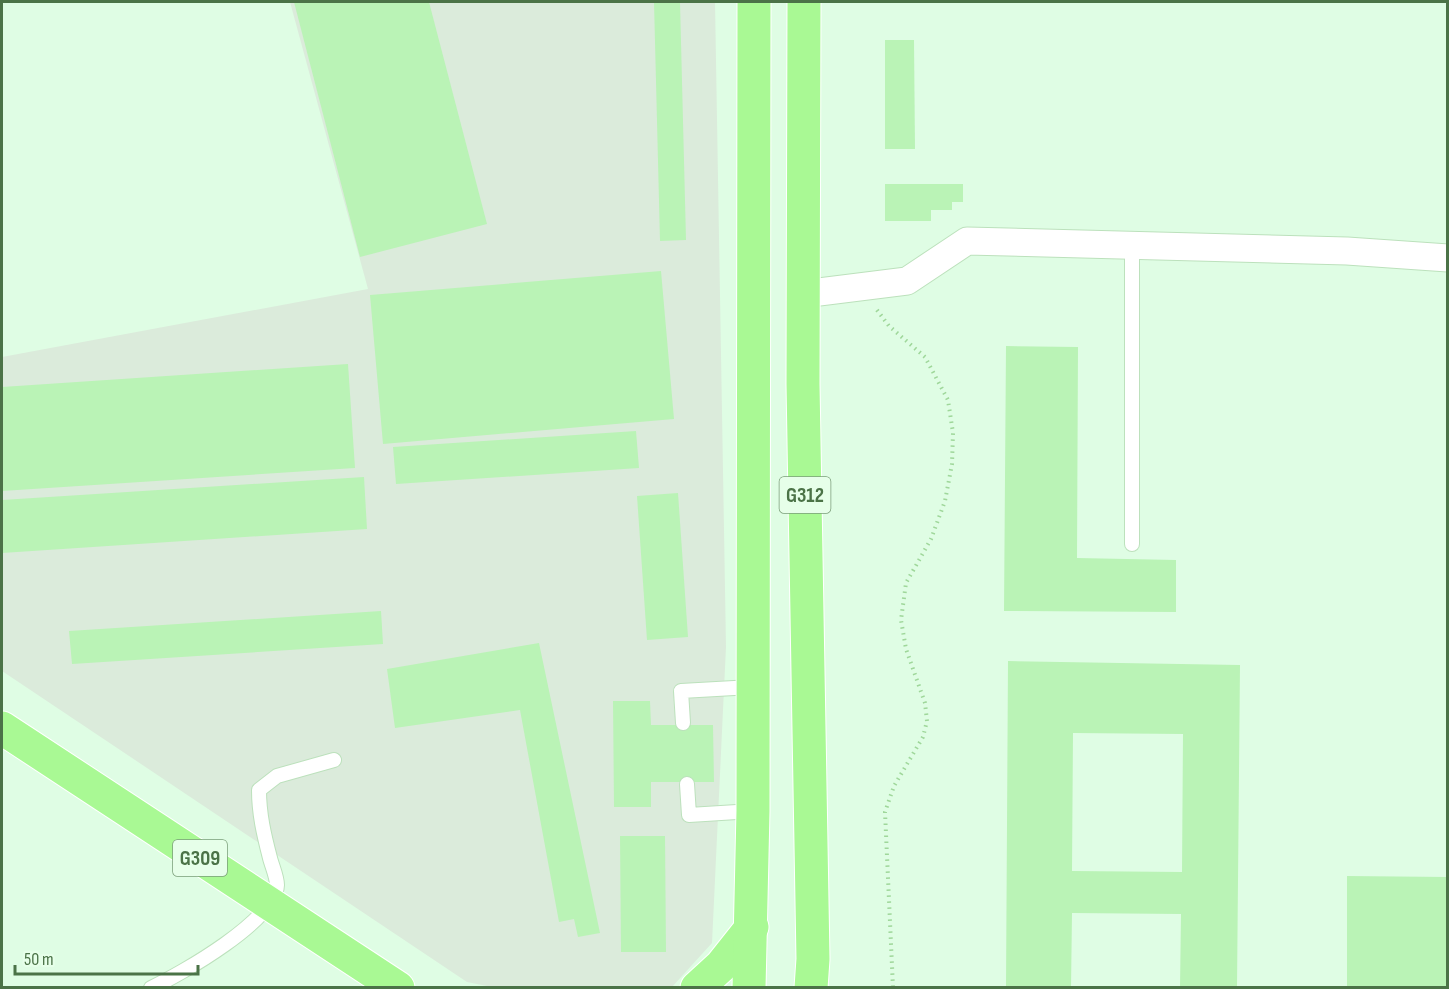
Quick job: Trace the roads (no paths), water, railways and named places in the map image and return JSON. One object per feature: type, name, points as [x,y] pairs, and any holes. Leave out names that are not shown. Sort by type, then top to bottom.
[{"type":"highway","name":"G312","points":[[749,987],[753,811],[754,2]]},
{"type":"highway","name":"G312","points":[[804,2],[803,396],[813,959],[811,987]]},
{"type":"highway","name":"G309","points":[[2,728],[398,987]]},
{"type":"highway","points":[[697,987],[721,966],[752,927]]},
{"type":"street","points":[[803,294],[907,281],[967,241],[1347,251],[1448,258]]},
{"type":"lane","points":[[1132,246],[1132,544]]},
{"type":"lane","points":[[683,723],[681,691],[752,687]]},
{"type":"lane","points":[[151,987],[175,976],[225,946],[271,904],[277,885],[259,816],[259,790],[277,776],[334,760]]},
{"type":"lane","points":[[687,784],[688,815],[753,811]]}]
